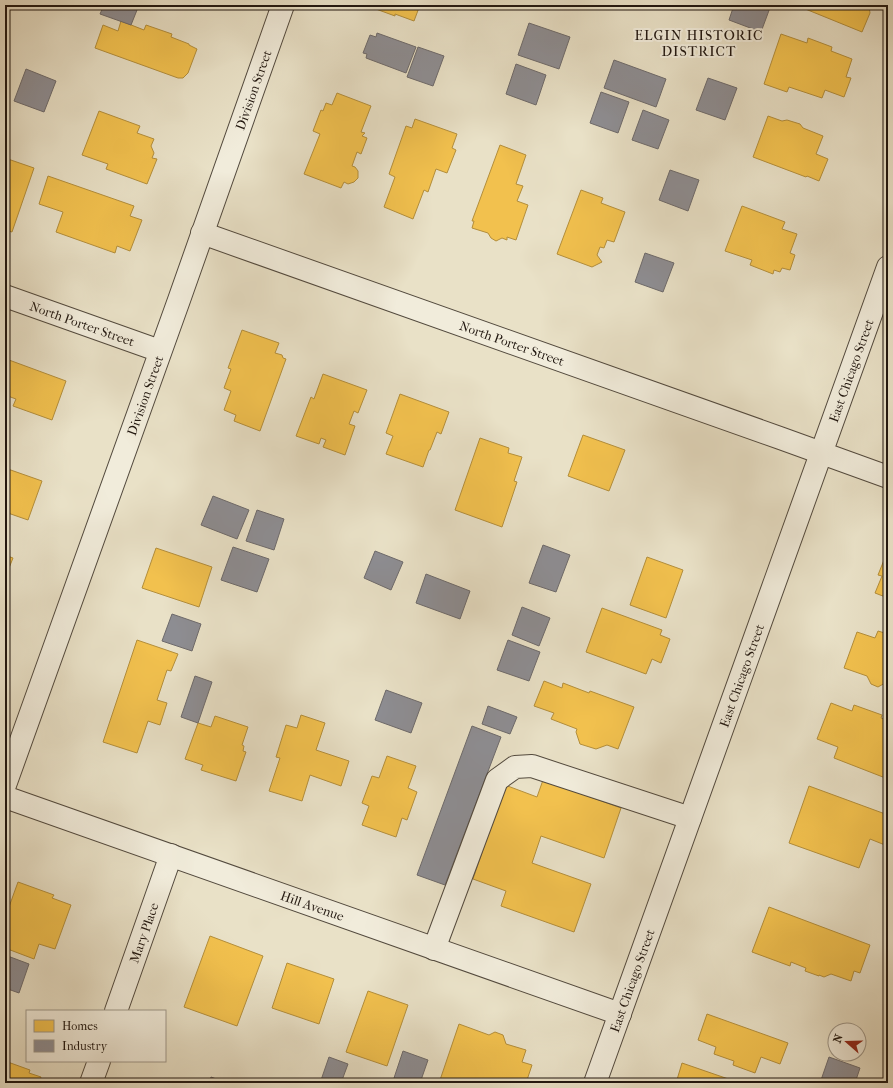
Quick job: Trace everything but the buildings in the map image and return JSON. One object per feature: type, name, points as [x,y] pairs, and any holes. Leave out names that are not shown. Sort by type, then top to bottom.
[{"type":"street","name":"Division Street","points":[[5,785],[283,5]]},
{"type":"street","name":"North Porter Street","points":[[202,233],[888,477]]},
{"type":"street","name":"East Chicago Street","points":[[595,1083],[888,267]]},
{"type":"street","name":"North Porter Street","points":[[5,296],[160,351]]},
{"type":"street","points":[[434,949],[497,780],[515,767],[532,766],[690,818]]},
{"type":"street","name":"Hill Avenue","points":[[5,796],[620,1014]]},
{"type":"street","name":"Mary Place","points":[[116,1010],[171,855]]},
{"type":"street","points":[[91,1083],[99,1062]]},
{"type":"district","name":"ELGIN HISTORIC DISTRICT","points":[[699,44]]}]
